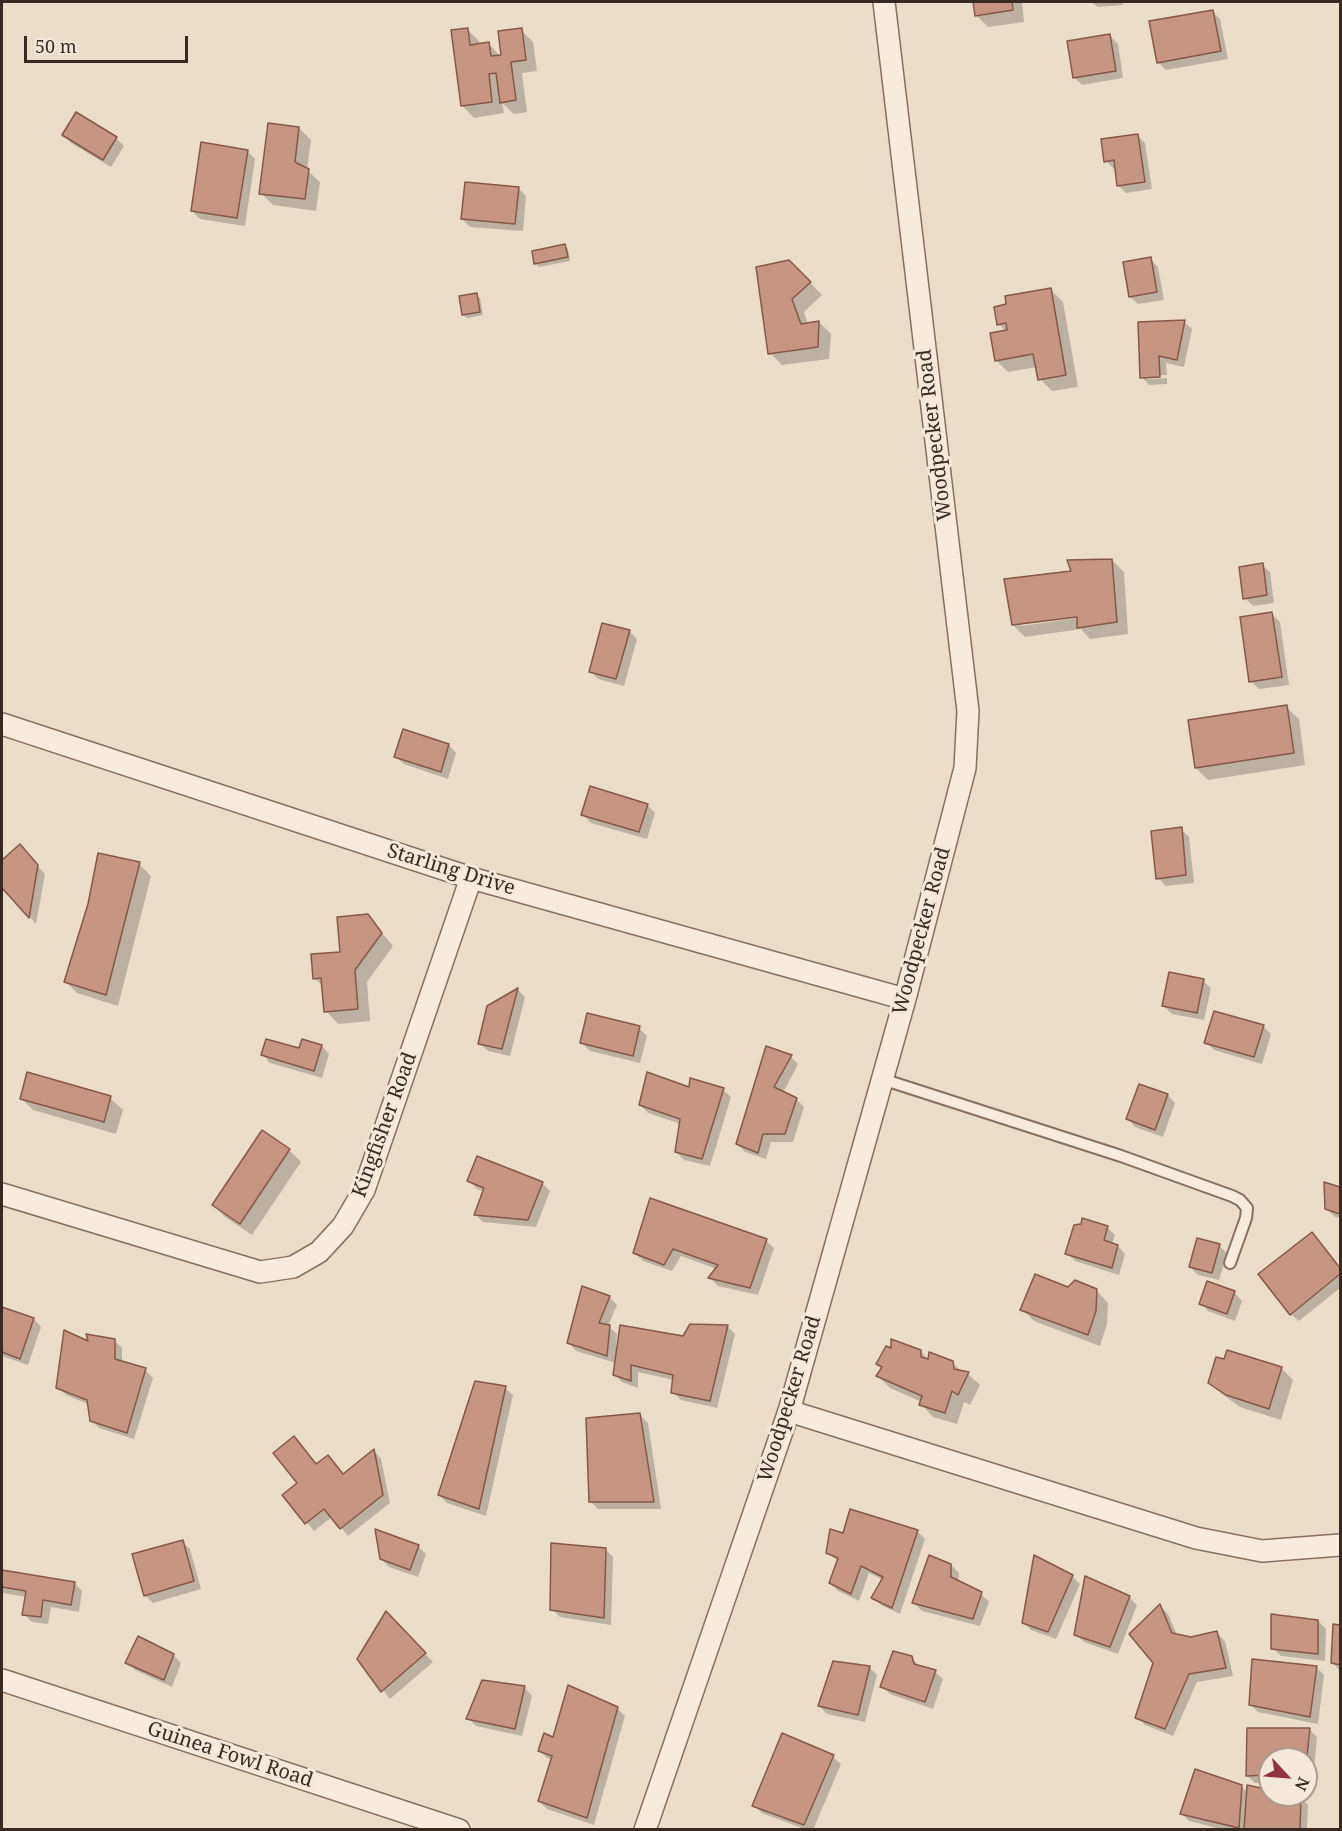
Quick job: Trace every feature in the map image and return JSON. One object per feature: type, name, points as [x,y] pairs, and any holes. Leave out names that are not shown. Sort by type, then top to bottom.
[{"type":"street","name":"Woodpecker Road","points":[[645,1830],[789,1411],[905,999],[965,768],[968,711],[884,2]]},
{"type":"street","name":"Starling Drive","points":[[2,724],[471,878],[905,999]]},
{"type":"street","name":"Kingfisher Road","points":[[2,1194],[260,1272],[292,1267],[320,1252],[344,1226],[364,1190],[471,878]]},
{"type":"street","points":[[789,1411],[1196,1538],[1262,1551],[1341,1545]]},
{"type":"street","name":"Guinea Fowl Road","points":[[2,1680],[459,1830]]},
{"type":"lane","points":[[882,1079],[1121,1156],[1240,1200],[1247,1208],[1246,1218],[1230,1263]]},
{"type":"building","points":[[973,2],[1012,2],[1013,10],[975,16]]},
{"type":"building","points":[[1213,10],[1221,51],[1157,63],[1149,21]]},
{"type":"building","points":[[468,28],[470,45],[489,42],[491,56],[501,55],[498,31],[522,28],[526,60],[511,62],[516,100],[500,103],[496,73],[489,74],[492,102],[461,106],[451,30]]},
{"type":"building","points":[[1110,34],[1116,71],[1073,78],[1067,41]]},
{"type":"building","points":[[76,112],[117,137],[103,160],[62,135]]},
{"type":"building","points":[[268,123],[299,127],[295,162],[309,169],[305,199],[259,194]]},
{"type":"building","points":[[1138,134],[1145,182],[1117,186],[1114,160],[1104,162],[1101,139]]},
{"type":"building","points":[[201,142],[248,150],[237,218],[191,211]]},
{"type":"building","points":[[465,182],[519,187],[515,224],[461,219]]},
{"type":"building","points":[[565,244],[568,257],[534,264],[532,251]]},
{"type":"building","points":[[1151,257],[1157,292],[1129,297],[1123,262]]},
{"type":"building","points":[[789,260],[811,282],[792,299],[801,324],[819,321],[818,347],[768,354],[756,267]]},
{"type":"building","points":[[1051,288],[1066,375],[1038,380],[1033,354],[995,361],[990,333],[1007,330],[1006,323],[997,325],[994,307],[1006,304],[1005,296]]},
{"type":"building","points":[[477,293],[480,312],[462,315],[459,296]]},
{"type":"building","points":[[1185,320],[1177,360],[1159,356],[1160,377],[1140,378],[1138,322]]},
{"type":"building","points":[[1112,559],[1117,622],[1077,628],[1077,617],[1012,625],[1004,579],[1071,571],[1067,560]]},
{"type":"building","points":[[1263,563],[1267,595],[1243,599],[1239,567]]},
{"type":"building","points":[[1272,612],[1282,677],[1249,682],[1240,617]]},
{"type":"building","points":[[602,623],[630,630],[616,679],[589,672]]},
{"type":"building","points":[[1287,705],[1294,753],[1195,768],[1188,720]]},
{"type":"building","points":[[403,729],[449,744],[441,772],[394,757]]},
{"type":"building","points":[[590,786],[648,804],[639,832],[581,815]]},
{"type":"building","points":[[1182,827],[1186,875],[1156,879],[1151,831]]},
{"type":"building","points":[[20,844],[38,865],[29,918],[2,888],[2,860]]},
{"type":"building","points":[[98,853],[140,862],[106,995],[64,982],[88,904]]},
{"type":"building","points":[[368,914],[382,933],[355,970],[358,1009],[324,1012],[321,978],[313,979],[311,954],[340,952],[337,917]]},
{"type":"building","points":[[1169,972],[1204,979],[1197,1013],[1162,1006]]},
{"type":"building","points":[[518,988],[502,1049],[478,1044],[487,1006]]},
{"type":"building","points":[[1214,1011],[1264,1025],[1254,1057],[1204,1043]]},
{"type":"building","points":[[587,1013],[640,1026],[633,1056],[580,1043]]},
{"type":"building","points":[[266,1039],[299,1048],[302,1039],[322,1045],[314,1071],[261,1055]]},
{"type":"building","points":[[766,1046],[792,1055],[774,1087],[797,1098],[785,1134],[763,1134],[758,1153],[736,1144]]},
{"type":"building","points":[[27,1072],[111,1096],[104,1122],[20,1099]]},
{"type":"building","points":[[647,1072],[689,1087],[690,1078],[724,1088],[702,1159],[675,1152],[680,1119],[639,1105]]},
{"type":"building","points":[[1139,1084],[1168,1094],[1155,1130],[1126,1119]]},
{"type":"building","points":[[262,1130],[290,1149],[240,1224],[212,1205]]},
{"type":"building","points":[[477,1156],[543,1182],[528,1220],[474,1215],[484,1188],[467,1181]]},
{"type":"building","points":[[1324,1182],[1340,1187],[1340,1214],[1325,1209]]},
{"type":"building","points":[[650,1198],[767,1239],[750,1288],[708,1278],[718,1265],[673,1249],[664,1265],[633,1253]]},
{"type":"building","points":[[1082,1218],[1108,1226],[1104,1240],[1118,1245],[1112,1268],[1065,1254],[1074,1225],[1081,1224]]},
{"type":"building","points":[[1312,1232],[1340,1268],[1340,1274],[1290,1315],[1258,1274]]},
{"type":"building","points":[[1197,1238],[1220,1244],[1212,1273],[1189,1267]]},
{"type":"building","points":[[1035,1274],[1068,1287],[1075,1280],[1097,1289],[1096,1311],[1088,1335],[1020,1310]]},
{"type":"building","points":[[1207,1281],[1235,1291],[1227,1314],[1199,1304]]},
{"type":"building","points":[[582,1286],[610,1296],[599,1323],[610,1325],[607,1356],[567,1343]]},
{"type":"building","points":[[2,1307],[34,1318],[20,1359],[2,1352]]},
{"type":"building","points":[[690,1324],[728,1325],[710,1401],[671,1393],[673,1375],[631,1365],[631,1381],[613,1375],[620,1325],[683,1336]]},
{"type":"building","points":[[64,1330],[88,1341],[86,1334],[115,1339],[115,1359],[146,1368],[127,1433],[90,1421],[87,1400],[56,1388]]},
{"type":"building","points":[[891,1339],[921,1350],[921,1357],[928,1359],[929,1352],[953,1361],[954,1369],[969,1372],[958,1395],[952,1391],[945,1413],[919,1405],[922,1396],[876,1376],[882,1367],[876,1364],[886,1346],[891,1348]]},
{"type":"building","points":[[1227,1350],[1282,1367],[1269,1409],[1226,1395],[1208,1383],[1216,1357],[1224,1359]]},
{"type":"building","points":[[475,1381],[506,1386],[479,1509],[438,1495]]},
{"type":"building","points":[[640,1413],[654,1502],[589,1502],[586,1418]]},
{"type":"building","points":[[294,1436],[316,1464],[328,1455],[343,1474],[374,1449],[383,1495],[340,1529],[324,1509],[305,1524],[282,1495],[297,1483],[273,1453]]},
{"type":"building","points":[[850,1509],[918,1530],[892,1608],[871,1598],[883,1577],[861,1566],[851,1594],[829,1583],[838,1558],[826,1553],[830,1529],[843,1533]]},
{"type":"building","points":[[375,1529],[419,1545],[410,1570],[380,1559]]},
{"type":"building","points":[[183,1540],[194,1581],[144,1596],[132,1554]]},
{"type":"building","points":[[551,1543],[606,1548],[604,1618],[550,1610]]},
{"type":"building","points":[[929,1555],[951,1564],[951,1577],[982,1592],[973,1619],[912,1603]]},
{"type":"building","points":[[1034,1555],[1073,1575],[1048,1632],[1022,1623]]},
{"type":"building","points":[[2,1570],[75,1582],[71,1605],[43,1600],[41,1617],[22,1615],[26,1591],[2,1587]]},
{"type":"building","points":[[1085,1576],[1130,1596],[1110,1647],[1074,1635]]},
{"type":"building","points":[[1160,1604],[1172,1633],[1191,1637],[1217,1631],[1226,1668],[1189,1674],[1165,1729],[1135,1718],[1153,1663],[1129,1634]]},
{"type":"building","points":[[386,1611],[426,1653],[381,1692],[357,1659]]},
{"type":"building","points":[[1271,1614],[1318,1620],[1318,1654],[1271,1649]]},
{"type":"building","points":[[1333,1624],[1340,1625],[1340,1665],[1331,1663]]},
{"type":"building","points":[[138,1636],[174,1654],[164,1680],[125,1663]]},
{"type":"building","points":[[893,1651],[912,1656],[914,1664],[936,1670],[925,1702],[880,1687]]},
{"type":"building","points":[[1252,1659],[1317,1666],[1310,1717],[1249,1705]]},
{"type":"building","points":[[833,1661],[870,1666],[858,1715],[818,1706]]},
{"type":"building","points":[[482,1680],[525,1686],[515,1729],[466,1719]]},
{"type":"building","points":[[568,1685],[618,1707],[587,1818],[538,1801],[552,1756],[538,1751],[544,1733],[553,1737]]},
{"type":"building","points":[[1247,1728],[1310,1728],[1308,1747],[1258,1747],[1258,1776],[1246,1776]]},
{"type":"building","points":[[782,1733],[834,1755],[804,1825],[752,1806]]},
{"type":"building","points":[[1195,1769],[1242,1785],[1239,1828],[1180,1814]]},
{"type":"building","points":[[1247,1785],[1258,1787],[1258,1807],[1301,1807],[1300,1830],[1244,1830]]}]
